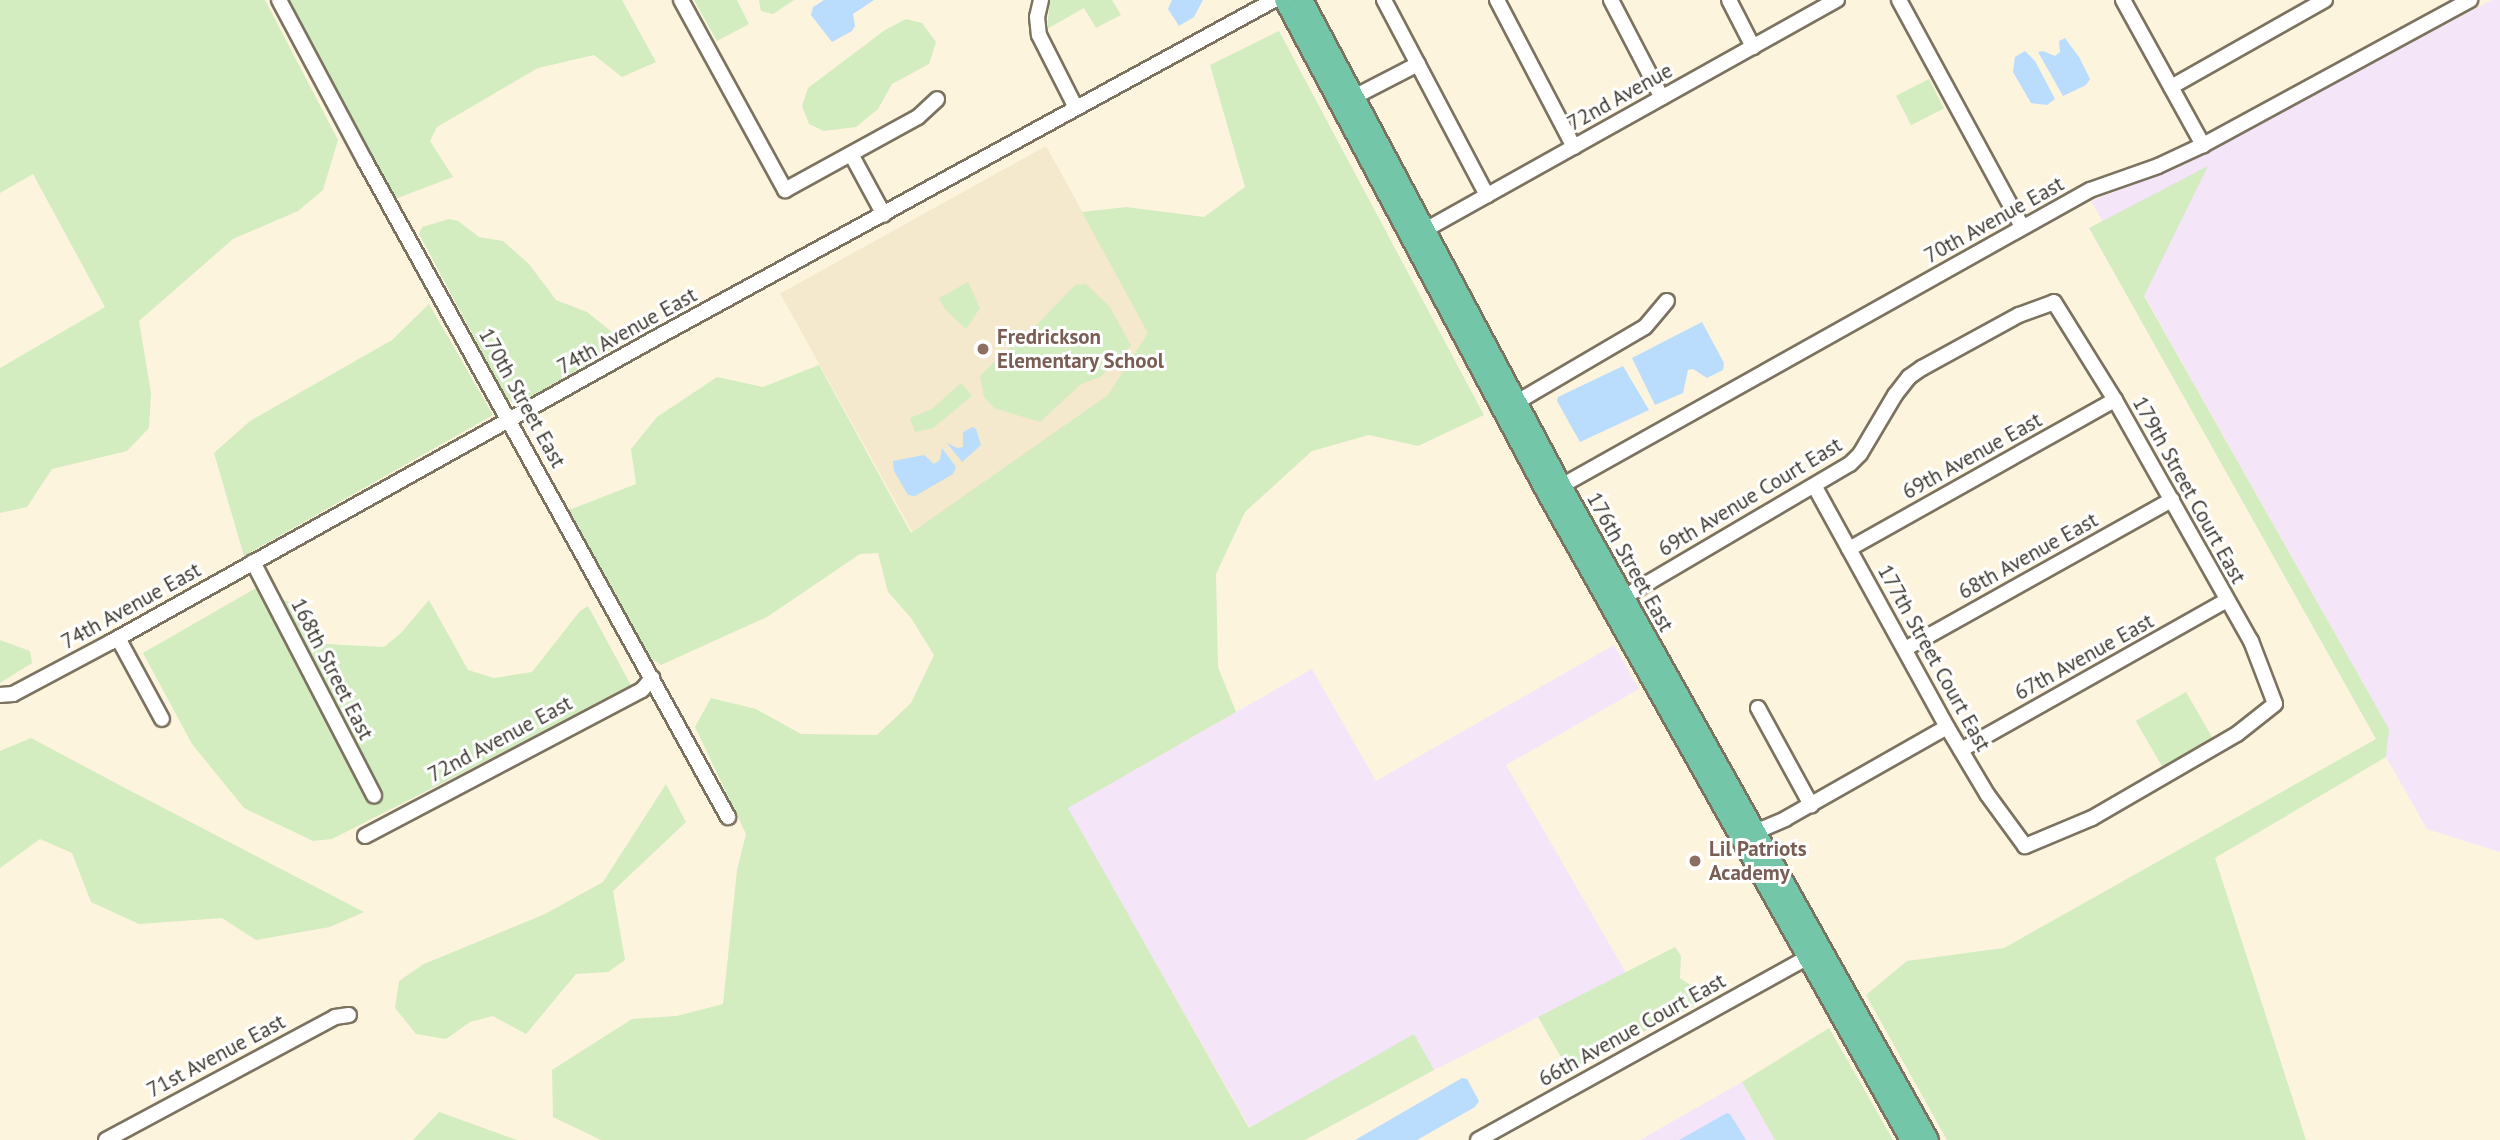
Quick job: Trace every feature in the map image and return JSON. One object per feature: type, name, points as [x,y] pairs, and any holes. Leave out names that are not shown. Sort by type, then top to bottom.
[{"type":"main road","name":"176th Street East","points":[[1283,0],[1554,490],[1807,958],[1910,1140]]},
{"type":"main road","name":"176th Street East","points":[[1303,0],[1517,402],[1554,490],[1624,597],[1929,1140]]},
{"type":"main road","points":[[1840,1016],[1876,1060],[1885,1061]]},
{"type":"street","name":"170th Street East","points":[[279,0],[365,161],[728,817]]},
{"type":"street","points":[[681,0],[785,190],[918,117],[937,99]]},
{"type":"street","name":"74th Avenue East","points":[[0,695],[13,694],[118,638],[1274,0]]},
{"type":"street","points":[[1384,0],[1487,195]]},
{"type":"street","points":[[1497,0],[1574,147]]},
{"type":"street","points":[[1611,0],[1662,97]]},
{"type":"street","points":[[1729,0],[1753,47]]},
{"type":"street","name":"72nd Avenue","points":[[1425,230],[1837,0]]},
{"type":"street","points":[[1899,0],[2022,227]]},
{"type":"street","points":[[2123,0],[2203,145]]},
{"type":"street","points":[[2171,87],[2325,0]]},
{"type":"street","name":"70th Avenue East","points":[[1554,490],[2090,190],[2158,166],[2203,145],[2470,0]]},
{"type":"street","points":[[1040,1],[1038,35],[1076,108]]},
{"type":"street","points":[[1354,97],[1418,64]]},
{"type":"street","points":[[851,154],[884,215]]},
{"type":"street","points":[[1517,402],[1645,327],[1667,301]]},
{"type":"street","name":"179th Street Court East","points":[[2025,845],[2092,818],[2237,734],[2275,704],[2250,641],[2115,400],[2054,302]]},
{"type":"street","name":"69th Avenue Court East","points":[[1624,597],[1815,487],[1860,454],[1909,377],[2019,315],[2054,302]]},
{"type":"street","name":"69th Avenue East","points":[[1849,550],[2115,400]]},
{"type":"street","name":"177th Street Court East","points":[[1815,487],[1947,727],[1987,794],[2025,845]]},
{"type":"street","name":"68th Avenue East","points":[[1905,649],[2172,500]]},
{"type":"street","name":"168th Street East","points":[[253,562],[374,795]]},
{"type":"street","name":"67th Avenue East","points":[[1961,750],[2227,600]]},
{"type":"street","points":[[118,638],[162,719]]},
{"type":"street","name":"72nd Avenue East","points":[[365,836],[642,690],[652,678]]},
{"type":"street","points":[[1758,708],[1811,805]]},
{"type":"street","points":[[1755,832],[1811,805],[1947,727]]},
{"type":"street","name":"66th Avenue Court East","points":[[1478,1140],[1807,958]]},
{"type":"street","name":"71st Avenue East","points":[[106,1140],[220,1076],[335,1017],[349,1015]]},
{"type":"shaded area","points":[[2492,0],[2500,0],[2500,852],[2427,829],[2386,757],[2389,729],[2091,201],[2169,171]]},
{"type":"shaded area","name":"Fredrickson Elementary School","points":[[1046,146],[1180,387],[914,535],[780,293]]},
{"type":"shaded area","points":[[1614,645],[1639,689],[1506,765],[1626,973],[1434,1070],[1413,1035],[1250,1128],[1067,808],[1312,669],[1376,781]]},
{"type":"shaded area","points":[[1742,1082],[1775,1140],[1640,1140]]},
{"type":"green space","points":[[0,0],[265,0],[338,140],[323,190],[298,211],[233,239],[139,321],[151,393],[149,428],[127,451],[52,469],[27,507],[0,513],[0,368],[105,307],[33,174],[0,193]]},
{"type":"green space","points":[[288,0],[622,0],[656,62],[622,77],[594,55],[538,68],[437,127],[430,141],[453,177],[395,199]]},
{"type":"green space","points":[[694,0],[737,0],[749,24],[717,41]]},
{"type":"green space","points":[[759,0],[794,0],[773,14],[761,11]]},
{"type":"green space","points":[[1050,0],[1112,0],[1121,15],[1096,28],[1084,8],[1047,29]]},
{"type":"green space","points":[[906,19],[922,23],[936,42],[929,64],[892,84],[878,109],[856,127],[824,131],[809,124],[802,106],[808,88],[885,30]]},
{"type":"green space","points":[[1279,31],[1484,415],[1418,446],[1369,435],[1312,451],[1245,512],[1216,574],[1218,667],[1236,712],[1068,808],[1249,1128],[1414,1034],[1434,1070],[1305,1140],[601,1140],[553,1117],[552,1070],[632,1019],[677,1016],[723,1004],[737,870],[746,834],[695,727],[711,698],[756,709],[801,734],[877,735],[911,703],[934,655],[911,618],[888,592],[878,553],[860,554],[767,617],[661,665],[651,658],[569,510],[636,484],[631,449],[657,417],[717,377],[763,387],[819,365],[911,533],[1108,395],[1148,333],[1082,212],[1126,207],[1204,217],[1245,187],[1210,65]]},
{"type":"green space","points":[[1929,79],[1944,108],[1911,125],[1896,96]]},
{"type":"green space","points":[[2208,166],[2144,296],[2389,729],[2386,757],[2215,858],[2306,1140],[1947,1140],[1866,995],[1907,961],[2004,948],[2376,739],[2089,228]]},
{"type":"green space","points":[[449,219],[458,221],[479,237],[503,241],[529,264],[556,300],[587,312],[617,336],[615,346],[603,356],[522,402],[513,403],[506,397],[419,234],[422,227]]},
{"type":"green space","points":[[968,282],[980,308],[966,329],[945,309],[939,298]]},
{"type":"green space","points":[[1086,284],[1110,307],[1131,346],[1100,377],[1081,384],[1040,422],[994,408],[984,397],[980,376],[1020,338],[1026,336],[1075,285]]},
{"type":"green space","points":[[429,304],[493,415],[244,556],[214,453],[250,421],[392,340]]},
{"type":"green space","points":[[961,383],[972,396],[933,428],[915,432],[910,418],[932,409]]},
{"type":"green space","points":[[256,588],[293,604],[326,644],[384,647],[401,633],[429,600],[468,670],[494,678],[532,672],[580,611],[588,606],[632,687],[332,839],[313,841],[244,808],[192,744],[143,653]]},
{"type":"green space","points":[[0,640],[30,651],[32,663],[0,683]]},
{"type":"green space","points":[[2186,692],[2216,744],[2166,773],[2136,721]]},
{"type":"green space","points":[[31,738],[364,912],[330,927],[256,940],[222,918],[139,924],[91,902],[72,853],[40,839],[0,868],[0,751]]},
{"type":"green space","points":[[666,784],[686,822],[613,891],[625,960],[608,972],[576,974],[526,1034],[493,1016],[470,1022],[446,1039],[416,1034],[395,1008],[399,981],[424,964],[545,914],[603,882]]},
{"type":"green space","points":[[1675,947],[1681,956],[1680,978],[1705,995],[1702,1002],[1577,1066],[1567,1068],[1538,1017]]},
{"type":"green space","points":[[1829,1028],[1893,1140],[1775,1140],[1742,1082]]},
{"type":"green space","points":[[439,1112],[517,1140],[413,1140]]},
{"type":"water","points":[[824,0],[874,0],[853,14],[855,26],[852,31],[832,42],[811,15],[813,7]]},
{"type":"water","points":[[1172,0],[1203,0],[1194,17],[1179,26],[1168,9]]},
{"type":"water","points":[[2065,38],[2090,79],[2086,85],[2063,96],[2038,52],[2043,51],[2055,56],[2060,52],[2059,41]]},
{"type":"water","points":[[2025,51],[2035,61],[2055,99],[2047,105],[2031,103],[2013,72],[2015,57]]},
{"type":"water","points":[[1702,322],[1724,363],[1723,370],[1707,378],[1693,369],[1688,370],[1683,393],[1655,405],[1632,358]]},
{"type":"water","points":[[1623,366],[1649,410],[1580,442],[1557,401],[1558,397]]},
{"type":"water","points":[[973,427],[981,445],[962,462],[947,443],[957,448],[963,447],[963,432]]},
{"type":"water","points":[[942,448],[956,467],[953,474],[915,496],[908,495],[894,471],[893,461],[924,455],[934,464],[940,460]]},
{"type":"water","points":[[1462,1078],[1467,1079],[1479,1101],[1475,1107],[1417,1140],[1355,1140]]},
{"type":"water","points":[[1727,1113],[1746,1140],[1679,1140]]},
{"type":"place","name":"Fredrickson Elementary School","points":[[983,349]]},
{"type":"place","name":"Lil Patriots Academy","points":[[1695,861]]}]
